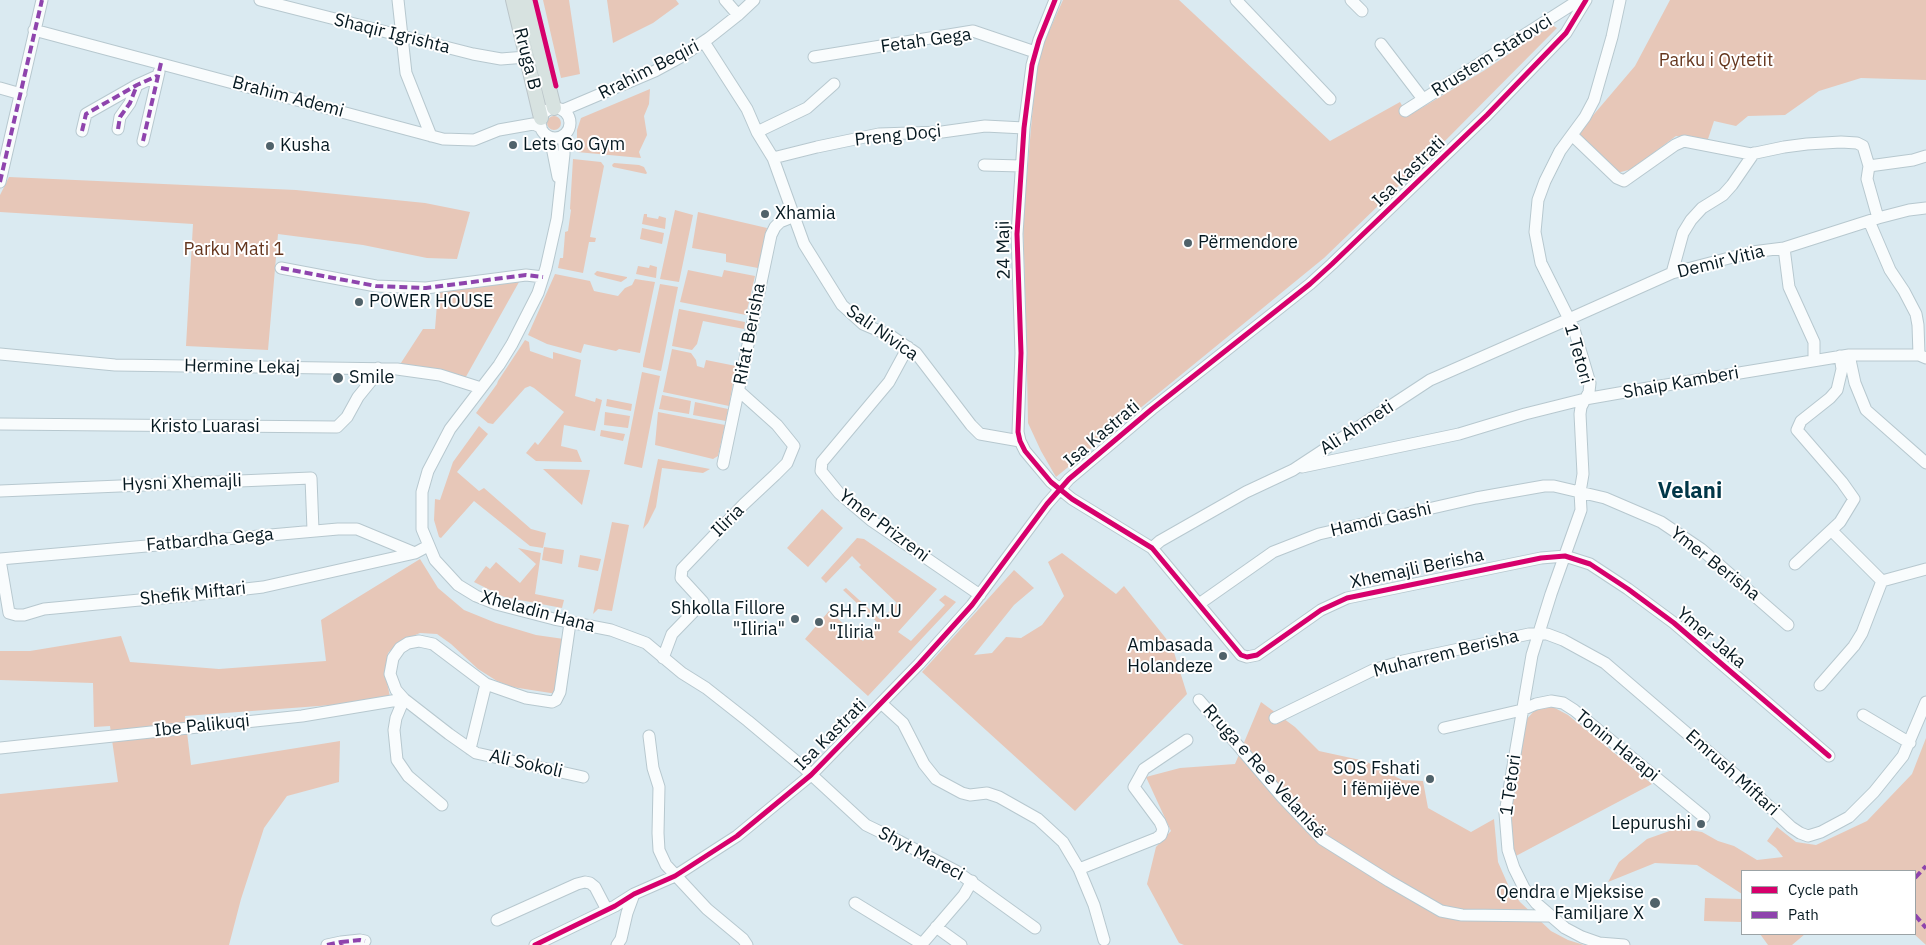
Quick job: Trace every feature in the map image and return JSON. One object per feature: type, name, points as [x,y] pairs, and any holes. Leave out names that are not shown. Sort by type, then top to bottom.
[{"type":"main road","name":"Rruga B","points":[[513,0],[541,122]]},
{"type":"main road","name":"Rruga B","points":[[527,0],[559,109]]},
{"type":"street","points":[[0,182],[42,0]]},
{"type":"street","name":"Shaqir Igrishta","points":[[260,0],[494,58],[526,57]]},
{"type":"street","points":[[398,0],[406,73],[432,136]]},
{"type":"street","points":[[725,0],[738,15]]},
{"type":"street","name":"Rrahim Beqiri","points":[[559,109],[588,100],[655,71],[679,58],[704,42],[754,0]]},
{"type":"street","name":"24 Maji","points":[[1020,441],[1018,421],[1021,353],[1016,234],[1021,166],[1024,128],[1035,52],[1054,0]]},
{"type":"street","points":[[1236,0],[1330,99]]},
{"type":"street","points":[[1351,0],[1362,11]]},
{"type":"street","name":"Rrustem Statovci","points":[[1405,111],[1579,0]]},
{"type":"street","name":"Isa Kastrati","points":[[535,945],[607,910],[634,894],[675,876],[737,836],[811,775],[946,634],[980,595],[1059,489],[1145,415],[1310,284],[1332,264],[1487,115],[1566,33],[1586,0]]},
{"type":"street","name":"1 Tetori","points":[[1616,4],[1612,37],[1594,100],[1585,117],[1560,151],[1544,181],[1538,200],[1535,232],[1541,263],[1574,329],[1590,383],[1589,392],[1580,414],[1583,474],[1580,492],[1581,510],[1538,634],[1522,710],[1505,813],[1508,850],[1517,875],[1536,903],[1565,928],[1582,937],[1599,942],[1624,945]]},
{"type":"street","name":"Brahim Ademi","points":[[34,30],[432,136],[460,141],[474,140],[499,130],[541,122]]},
{"type":"street","name":"Fetah Gega","points":[[814,57],[973,31],[1035,52]]},
{"type":"street","name":"Sali Nivica","points":[[704,42],[747,109],[757,132],[773,158],[804,244],[842,306],[863,324],[891,336],[916,354],[980,434],[1020,441]]},
{"type":"street","points":[[1381,44],[1423,99]]},
{"type":"street","points":[[143,141],[161,63]]},
{"type":"street","points":[[82,130],[86,114],[137,85],[157,76]]},
{"type":"street","points":[[757,132],[807,108],[834,84]]},
{"type":"street","points":[[118,129],[120,117],[130,103],[137,85]]},
{"type":"street","points":[[0,88],[21,94]]},
{"type":"street","name":"Rrahim Beqiri","points":[[570,122],[588,100]]},
{"type":"street","name":"Rruga B","points":[[550,137],[546,135],[541,122],[546,111],[559,109],[569,118],[570,122]]},
{"type":"street","points":[[550,137],[564,135],[570,122]]},
{"type":"street","name":"Preng Doçi","points":[[773,158],[879,134],[942,132],[985,126],[1024,128]]},
{"type":"street","name":"Xheladin Hana","points":[[564,135],[564,154],[552,243],[538,293],[518,334],[482,388],[450,429],[428,471],[422,492],[421,507],[422,529],[428,546],[434,560],[446,574],[458,585],[476,596],[496,604],[611,630],[646,643],[682,673],[706,688],[811,775]]},
{"type":"street","points":[[1572,135],[1617,178],[1624,181],[1679,142],[1751,154],[1807,144],[1840,142],[1857,143],[1863,146],[1869,166],[1867,179],[1873,219],[1890,270],[1916,314],[1922,356]]},
{"type":"street","name":"Xheladin Hana","points":[[550,137],[560,184]]},
{"type":"street","points":[[1672,273],[1683,234],[1691,220],[1702,208],[1723,194],[1732,185],[1754,153]]},
{"type":"street","points":[[1869,166],[1913,160],[1926,156]]},
{"type":"street","points":[[984,165],[1021,166]]},
{"type":"street","name":"Demir Vitia","points":[[1568,318],[1672,273],[1752,252],[1784,248],[1873,219],[1926,208]]},
{"type":"street","name":"Rifat Berisha","points":[[723,464],[771,235],[780,222],[795,216]]},
{"type":"street","points":[[1784,248],[1789,287],[1814,342],[1814,360]]},
{"type":"street","points":[[281,268],[376,286],[426,288],[526,275],[543,277]]},
{"type":"street","name":"Ali Ahmeti","points":[[1152,548],[1160,541],[1246,492],[1293,470],[1430,380],[1568,318]]},
{"type":"street","name":"Ymer Prizreni","points":[[908,348],[890,382],[822,462],[821,471],[839,493],[872,521],[980,595]]},
{"type":"street","name":"Shaip Kamberi","points":[[1293,470],[1459,434],[1525,414],[1585,399],[1845,355],[1884,353],[1922,356]]},
{"type":"street","name":"Hermine Lekaj","points":[[0,354],[115,365],[397,369],[440,375],[482,388]]},
{"type":"street","points":[[1845,355],[1866,410],[1926,464]]},
{"type":"street","points":[[1795,564],[1832,531],[1854,499],[1797,430],[1801,421],[1837,390],[1845,355]]},
{"type":"street","name":"Kristo Luarasi","points":[[0,424],[337,427],[347,417],[358,396],[371,381],[378,368]]},
{"type":"street","name":"Iliria","points":[[663,658],[672,634],[703,602],[682,578],[682,569],[744,504],[776,476],[787,462],[794,446],[777,425],[739,391]]},
{"type":"street","points":[[1020,441],[1042,473],[1059,489]]},
{"type":"street","name":"Hysni Xhemajli","points":[[0,490],[311,478],[312,530]]},
{"type":"street","name":"Hamdi Gashi","points":[[1199,604],[1273,552],[1326,532],[1476,498],[1544,486],[1554,486],[1580,492]]},
{"type":"street","name":"Xhemajli Berisha","points":[[1059,489],[1152,548],[1241,655],[1252,657],[1321,610],[1347,598],[1541,558],[1565,556]]},
{"type":"street","name":"Ymer Berisha","points":[[1580,492],[1605,498],[1633,509],[1681,534],[1788,625]]},
{"type":"street","name":"Fatbardha Gega","points":[[0,560],[312,530],[357,529],[415,553]]},
{"type":"street","points":[[1832,531],[1882,582]]},
{"type":"street","name":"Shefik Miftari","points":[[0,560],[9,614],[16,616],[44,609],[263,587],[415,553],[428,546]]},
{"type":"street","name":"Ymer Jaka","points":[[1565,556],[1590,564],[1605,572],[1674,623],[1829,756]]},
{"type":"street","points":[[1882,582],[1926,568]]},
{"type":"street","points":[[1820,686],[1854,646],[1862,633],[1882,582]]},
{"type":"street","name":"Ali Sokoli","points":[[570,622],[560,692],[556,700],[548,702],[526,698],[486,684],[432,644],[419,641],[408,643],[400,648],[391,665],[392,682],[404,699],[476,753],[583,777]]},
{"type":"street","name":"Muharrem Berisha","points":[[1275,718],[1372,670],[1403,661],[1528,634],[1538,634]]},
{"type":"street","name":"Emrush Miftari","points":[[1538,634],[1563,640],[1605,663],[1739,778],[1791,827],[1808,836],[1821,832],[1848,817],[1874,792],[1903,756],[1926,702]]},
{"type":"street","name":"Ali Sokoli","points":[[470,749],[486,684]]},
{"type":"street","points":[[404,699],[396,718],[394,730],[397,760],[408,776],[442,805]]},
{"type":"street","name":"Ibe Palikuqi","points":[[0,748],[302,716],[404,699]]},
{"type":"street","name":"Rruga e Re e Velanisë","points":[[1199,700],[1282,797],[1322,839],[1389,881],[1441,911],[1462,915],[1550,916]]},
{"type":"street","name":"Tonin Harapi","points":[[1522,710],[1536,704],[1551,701],[1563,703],[1704,817]]},
{"type":"street","points":[[881,703],[903,723],[924,764],[936,779],[962,793],[970,795],[987,793],[1000,798],[1038,819],[1063,842],[1079,869],[1094,905],[1104,940]]},
{"type":"street","points":[[1444,728],[1522,710]]},
{"type":"street","points":[[1863,715],[1910,743]]},
{"type":"street","points":[[649,736],[653,768],[659,787],[658,833],[660,850],[666,865],[713,915],[747,945]]},
{"type":"street","points":[[1079,869],[1154,839],[1161,834],[1163,829],[1160,822],[1134,787],[1144,769],[1187,740]]},
{"type":"street","name":"Shyt Mareci","points":[[811,775],[866,825],[899,840],[972,881],[1035,928]]},
{"type":"street","points":[[855,903],[922,945],[964,895],[972,881]]},
{"type":"street","points":[[497,920],[577,884],[590,883],[596,887],[607,910]]},
{"type":"street","points":[[617,945],[621,939],[634,894]]},
{"type":"street","points":[[936,927],[961,945]]},
{"type":"street","points":[[327,945],[360,940],[365,941]]},
{"type":"green space","points":[[543,0],[569,0],[580,74],[561,78]]},
{"type":"green space","points":[[607,0],[676,0],[679,4],[653,23],[613,43]]},
{"type":"green space","points":[[1063,0],[1179,0],[1330,141],[1400,102],[1408,116],[1485,70],[1552,25],[1557,28],[1433,153],[1324,258],[1056,477],[1028,423],[1023,222],[1037,58]]},
{"type":"green space","name":"Parku i Qytetit","points":[[1670,0],[1926,0],[1926,80],[1861,78],[1819,91],[1785,115],[1748,116],[1736,126],[1714,121],[1707,142],[1676,136],[1632,169],[1617,173],[1578,133],[1635,66]]},
{"type":"green space","points":[[650,89],[649,104],[644,116],[647,135],[639,152],[641,158],[577,152],[577,130],[581,118]]},
{"type":"green space","points":[[551,116],[557,116],[561,123],[557,130],[551,130],[547,126],[547,120]]},
{"type":"green space","points":[[573,159],[601,162],[604,166],[590,237],[596,238],[595,242],[589,242],[583,273],[558,268],[560,258],[563,258],[565,232],[568,231],[571,210]]},
{"type":"green space","points":[[614,163],[639,165],[644,167],[647,173],[613,167]]},
{"type":"green space","name":"Parku Mati 1","points":[[9,177],[296,190],[425,203],[470,212],[457,259],[427,258],[363,245],[278,234],[268,350],[186,346],[193,224],[0,212],[0,195]]},
{"type":"green space","points":[[675,210],[693,215],[679,282],[660,279]]},
{"type":"green space","points":[[698,212],[767,228],[758,268],[726,262],[726,254],[692,248]]},
{"type":"green space","points":[[644,214],[647,214],[647,217],[658,219],[659,216],[666,218],[665,229],[642,224]]},
{"type":"green space","points":[[642,228],[664,233],[662,244],[640,239]]},
{"type":"green space","points":[[650,265],[657,267],[656,278],[636,274],[638,266],[649,268]]},
{"type":"green space","points":[[688,270],[722,277],[724,270],[755,276],[746,315],[680,302]]},
{"type":"green space","points":[[597,271],[627,278],[621,282],[597,276],[594,274]]},
{"type":"green space","points":[[555,274],[590,281],[594,291],[618,296],[625,288],[632,285],[635,279],[655,282],[640,353],[619,349],[616,351],[584,344],[581,353],[547,344],[528,335]]},
{"type":"green space","points":[[519,282],[463,382],[397,369],[423,329],[435,329],[438,292]]},
{"type":"green space","points":[[660,284],[678,287],[661,371],[643,367]]},
{"type":"green space","points":[[679,309],[745,322],[744,329],[703,321],[697,344],[692,350],[672,346]]},
{"type":"green space","points":[[525,340],[529,342],[530,351],[553,359],[553,352],[581,360],[575,396],[595,402],[596,398],[602,400],[595,431],[564,425],[561,446],[577,450],[582,462],[536,461],[526,453],[535,442],[538,445],[564,412],[530,386],[525,388],[493,424],[488,423],[476,413]]},
{"type":"green space","points":[[672,349],[691,353],[696,360],[697,366],[704,368],[706,360],[736,366],[729,406],[663,392]]},
{"type":"green space","points":[[642,372],[660,376],[642,468],[624,464]]},
{"type":"green space","points":[[662,395],[691,401],[689,414],[659,409]]},
{"type":"green space","points":[[607,399],[632,404],[631,411],[606,406]]},
{"type":"green space","points":[[695,402],[728,409],[726,421],[693,415]]},
{"type":"green space","points":[[605,412],[630,416],[628,428],[604,425]]},
{"type":"green space","points":[[658,412],[725,425],[718,456],[713,459],[655,445]]},
{"type":"green space","points":[[479,426],[488,434],[457,472],[479,491],[484,488],[531,529],[546,533],[543,548],[530,546],[474,501],[441,538],[439,537],[434,520],[435,499],[440,500],[453,462]]},
{"type":"green space","points":[[601,430],[625,434],[623,441],[600,436]]},
{"type":"green space","points":[[658,459],[710,469],[703,473],[662,468],[656,507],[643,529]]},
{"type":"green space","points":[[543,469],[590,470],[582,505]]},
{"type":"green space","points":[[822,509],[843,528],[808,567],[787,548]]},
{"type":"green space","points":[[612,522],[629,525],[612,611],[598,609],[593,614]]},
{"type":"green space","points":[[857,538],[864,539],[937,589],[898,632],[911,641],[945,605],[939,600],[945,595],[956,602],[868,696],[805,639],[829,611],[863,641],[878,623],[843,590],[846,588],[881,620],[897,603],[859,567],[861,565],[852,556],[826,583],[821,578]]},
{"type":"green space","points":[[544,547],[564,550],[562,564],[542,560]]},
{"type":"green space","points":[[518,548],[541,553],[535,594],[564,600],[562,608],[504,597],[474,582],[486,566],[490,569],[496,562],[520,583],[536,564]]},
{"type":"green space","points":[[1062,553],[1116,594],[1124,586],[1172,646],[1187,694],[1075,811],[922,672],[1014,570],[1034,588],[1014,605],[974,655],[992,653],[1006,637],[1021,638],[1042,625],[1064,596],[1048,562]]},
{"type":"green space","points":[[580,555],[601,559],[598,571],[578,567]]},
{"type":"green space","points":[[420,559],[438,588],[464,610],[496,623],[536,635],[564,639],[557,694],[512,687],[497,681],[478,669],[437,634],[420,633],[399,642],[388,653],[386,664],[390,697],[332,705],[185,716],[191,765],[340,741],[339,782],[287,796],[264,828],[241,899],[229,945],[0,945],[0,794],[118,782],[110,726],[94,727],[93,683],[0,680],[0,651],[30,651],[121,636],[130,662],[219,669],[326,661],[321,620]]},
{"type":"green space","points":[[1261,702],[1295,727],[1319,751],[1365,761],[1402,780],[1423,781],[1428,808],[1471,832],[1494,819],[1498,862],[1509,887],[1520,902],[1551,931],[1568,940],[1584,945],[1184,945],[1179,943],[1147,884],[1156,847],[1171,831],[1146,777],[1180,768],[1235,764]]},
{"type":"green space","points":[[1553,707],[1568,715],[1652,784],[1514,857],[1510,818],[1525,721],[1535,710]]},
{"type":"green space","points":[[1926,738],[1926,945],[1915,935],[1916,870],[1741,870],[1741,893],[1697,865],[1655,863],[1608,882],[1619,862],[1647,839],[1678,828],[1702,832],[1718,841],[1734,846],[1757,860],[1783,857],[1767,841],[1777,827],[1796,842],[1816,845],[1867,821],[1912,774]]},
{"type":"green space","points":[[1705,898],[1741,899],[1741,922],[1704,921]]},
{"type":"green space","points":[[1761,935],[1804,935],[1792,945],[1768,945]]},
{"type":"marked path","points":[[0,182],[42,0]]},
{"type":"marked path","points":[[143,141],[161,63]]},
{"type":"marked path","points":[[82,131],[86,114],[137,85],[157,76]]},
{"type":"marked path","points":[[118,129],[120,117],[130,103],[137,85]]},
{"type":"marked path","points":[[281,268],[376,286],[426,288],[526,275],[543,277]]},
{"type":"marked path","points":[[1916,877],[1926,866]]},
{"type":"marked path","points":[[1916,916],[1926,928]]},
{"type":"marked path","points":[[341,942],[365,941]]},
{"type":"marked path","points":[[327,945],[341,942],[342,945]]},
{"type":"cycle path","points":[[535,0],[556,86]]},
{"type":"cycle path","points":[[1055,0],[1039,40],[1032,65],[1024,128],[1017,234],[1021,353],[1018,432],[1025,451],[1051,482],[1072,499],[1152,548],[1241,655],[1247,657],[1257,655],[1321,610],[1347,598],[1541,558],[1565,556],[1590,564],[1674,623],[1829,756]]},
{"type":"cycle path","points":[[535,945],[615,906],[634,894],[675,876],[737,836],[811,775],[919,664],[972,605],[1047,504],[1069,479],[1152,409],[1310,284],[1332,264],[1487,115],[1566,33],[1586,0]]},
{"type":"place","name":"Lets Go Gym","points":[[513,145]]},
{"type":"place","name":"Kusha","points":[[270,146]]},
{"type":"place","name":"Xhamia","points":[[765,214]]},
{"type":"place","name":"Përmendore","points":[[1188,243]]},
{"type":"place","name":"POWER HOUSE","points":[[359,302]]},
{"type":"place","name":"Smile","points":[[338,378]]},
{"type":"place","name":"Shkolla Fillore \"Iliria\"","points":[[795,619]]},
{"type":"place","name":"SH.F.M.U \"Iliria\"","points":[[819,622]]},
{"type":"place","name":"Ambasada Holandeze","points":[[1223,656]]},
{"type":"place","name":"SOS Fshati i fëmijëve","points":[[1430,779]]},
{"type":"place","name":"Lepurushi","points":[[1701,824]]},
{"type":"place","name":"Qendra e Mjeksise Familjare X","points":[[1655,903]]},
{"type":"district","name":"Velani","points":[[1690,492]]}]
